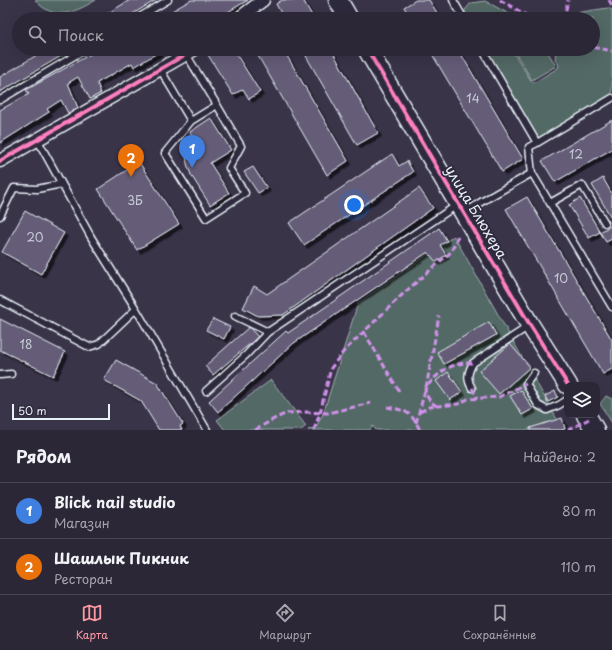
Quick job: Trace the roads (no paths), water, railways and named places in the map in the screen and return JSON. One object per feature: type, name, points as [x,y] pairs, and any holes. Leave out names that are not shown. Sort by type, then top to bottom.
[{"type":"street","points":[[247,12],[262,0]]},
{"type":"street","points":[[338,0],[345,12]]},
{"type":"street","points":[[0,161],[183,56]]},
{"type":"street","name":"улица Блюхера","points":[[371,56],[530,325],[566,382]]},
{"type":"street","points":[[588,418],[595,430]]},
{"type":"lane","points":[[148,12],[168,0]]},
{"type":"lane","points":[[453,0],[460,12]]},
{"type":"lane","points":[[0,100],[74,56]]},
{"type":"lane","points":[[192,56],[217,105],[241,146],[229,168],[245,193],[206,218],[165,153],[191,122],[217,105]]},
{"type":"lane","points":[[486,56],[537,143]]},
{"type":"lane","points":[[160,69],[191,122]]},
{"type":"lane","points":[[612,98],[529,147],[532,173],[612,307]]},
{"type":"lane","points":[[37,140],[90,237],[136,309],[207,430]]},
{"type":"lane","points":[[206,391],[246,355],[268,332],[461,209],[481,202],[532,173]]},
{"type":"lane","points":[[0,216],[14,188],[37,189],[62,184]]},
{"type":"lane","points":[[550,203],[582,184],[605,223]]},
{"type":"lane","points":[[0,300],[89,347],[99,344],[136,309]]},
{"type":"lane","points":[[235,316],[268,332]]},
{"type":"lane","points":[[472,388],[468,381],[469,370],[473,363],[530,325]]},
{"type":"lane","points":[[534,373],[526,384],[538,405],[547,410],[564,402]]},
{"type":"lane","points":[[0,375],[11,374]]},
{"type":"place","name":"Blick nail studio","points":[[192,168]]},
{"type":"place","name":"Шашлык Пикник","points":[[131,177]]}]
